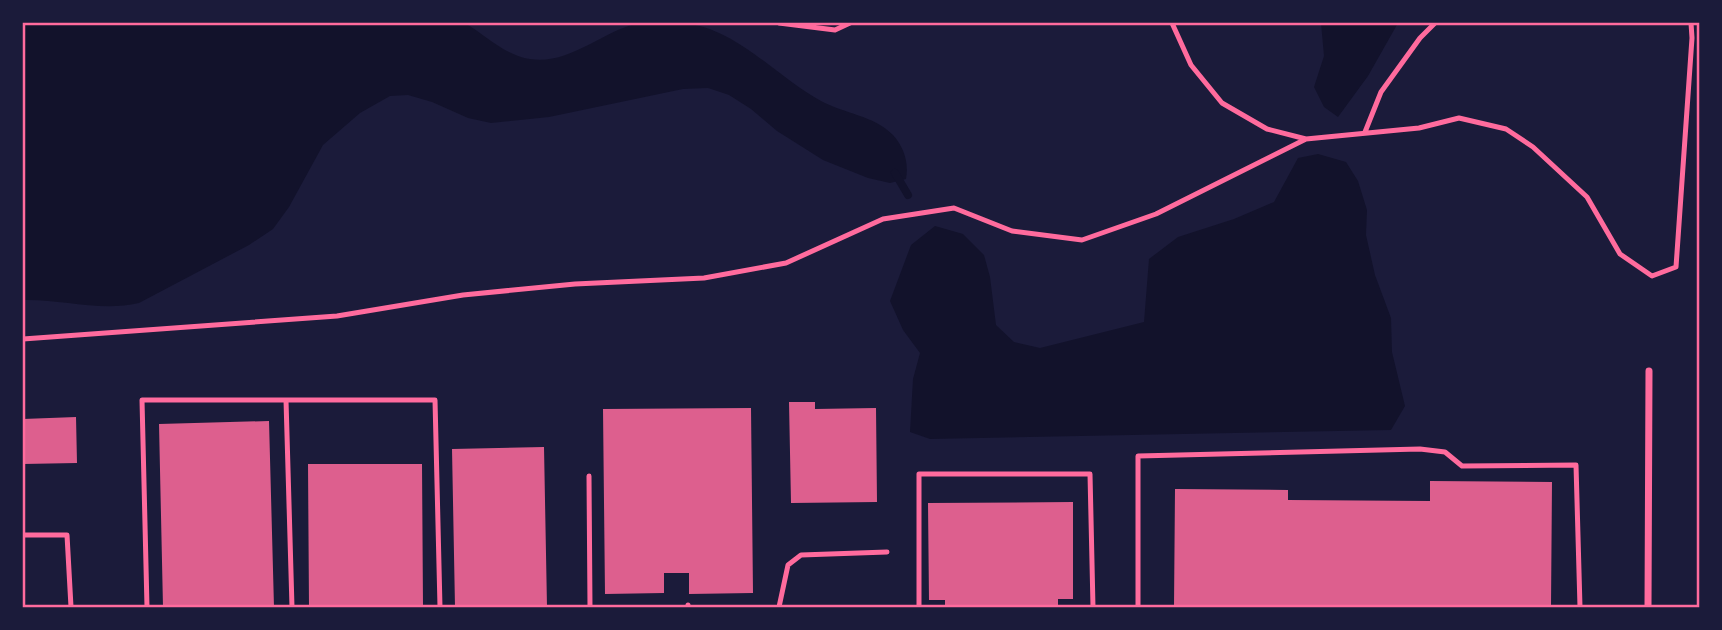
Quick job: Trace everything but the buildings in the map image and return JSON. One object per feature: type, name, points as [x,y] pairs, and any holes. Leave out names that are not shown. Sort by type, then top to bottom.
[{"type":"street","points":[[1648,607],[1649,371]]},
{"type":"lane","points":[[779,23],[835,30],[850,23]]},
{"type":"lane","points":[[1172,23],[1191,65],[1222,103],[1267,129],[1306,139]]},
{"type":"lane","points":[[1365,132],[1381,92],[1420,38],[1435,23]]},
{"type":"lane","points":[[23,339],[337,316],[463,295],[575,284],[704,278],[786,263],[883,219],[954,208],[1012,231],[1082,240],[1156,214],[1306,139],[1419,128],[1459,118],[1506,129],[1533,147],[1587,197],[1620,254],[1652,276],[1676,267],[1691,23]]},
{"type":"lane","points":[[147,607],[142,400],[435,400],[440,607]]},
{"type":"lane","points":[[286,400],[292,607]]},
{"type":"lane","points":[[1138,607],[1138,456],[1420,449],[1445,452],[1462,466],[1576,465],[1580,607]]},
{"type":"lane","points":[[919,607],[919,474],[1090,474],[1093,607]]},
{"type":"lane","points":[[589,476],[590,607]]},
{"type":"lane","points":[[23,536],[66,536],[71,607]]},
{"type":"lane","points":[[779,607],[788,565],[802,555],[887,552]]},
{"type":"shaded area","points":[[23,23],[465,23],[513,54],[544,60],[571,53],[635,24],[683,23],[721,34],[755,54],[821,101],[885,128],[903,150],[907,167],[906,179],[890,183],[868,178],[823,160],[777,131],[729,95],[708,88],[683,89],[549,117],[491,123],[468,118],[408,95],[390,96],[360,113],[323,145],[289,207],[273,229],[249,245],[139,303],[95,306],[23,300]]},
{"type":"shaded area","points":[[1321,23],[1398,23],[1368,76],[1338,117],[1324,107],[1314,87],[1324,56]]},
{"type":"shaded area","points":[[1318,154],[1346,162],[1358,181],[1367,210],[1366,235],[1375,275],[1391,318],[1392,352],[1405,406],[1391,430],[930,439],[910,432],[913,379],[920,353],[903,330],[890,301],[911,245],[935,226],[963,234],[984,255],[990,277],[996,325],[1014,342],[1040,348],[1144,322],[1149,259],[1178,237],[1234,219],[1274,202],[1298,158]]},
{"type":"waterway","points":[[895,173],[908,195]]}]
